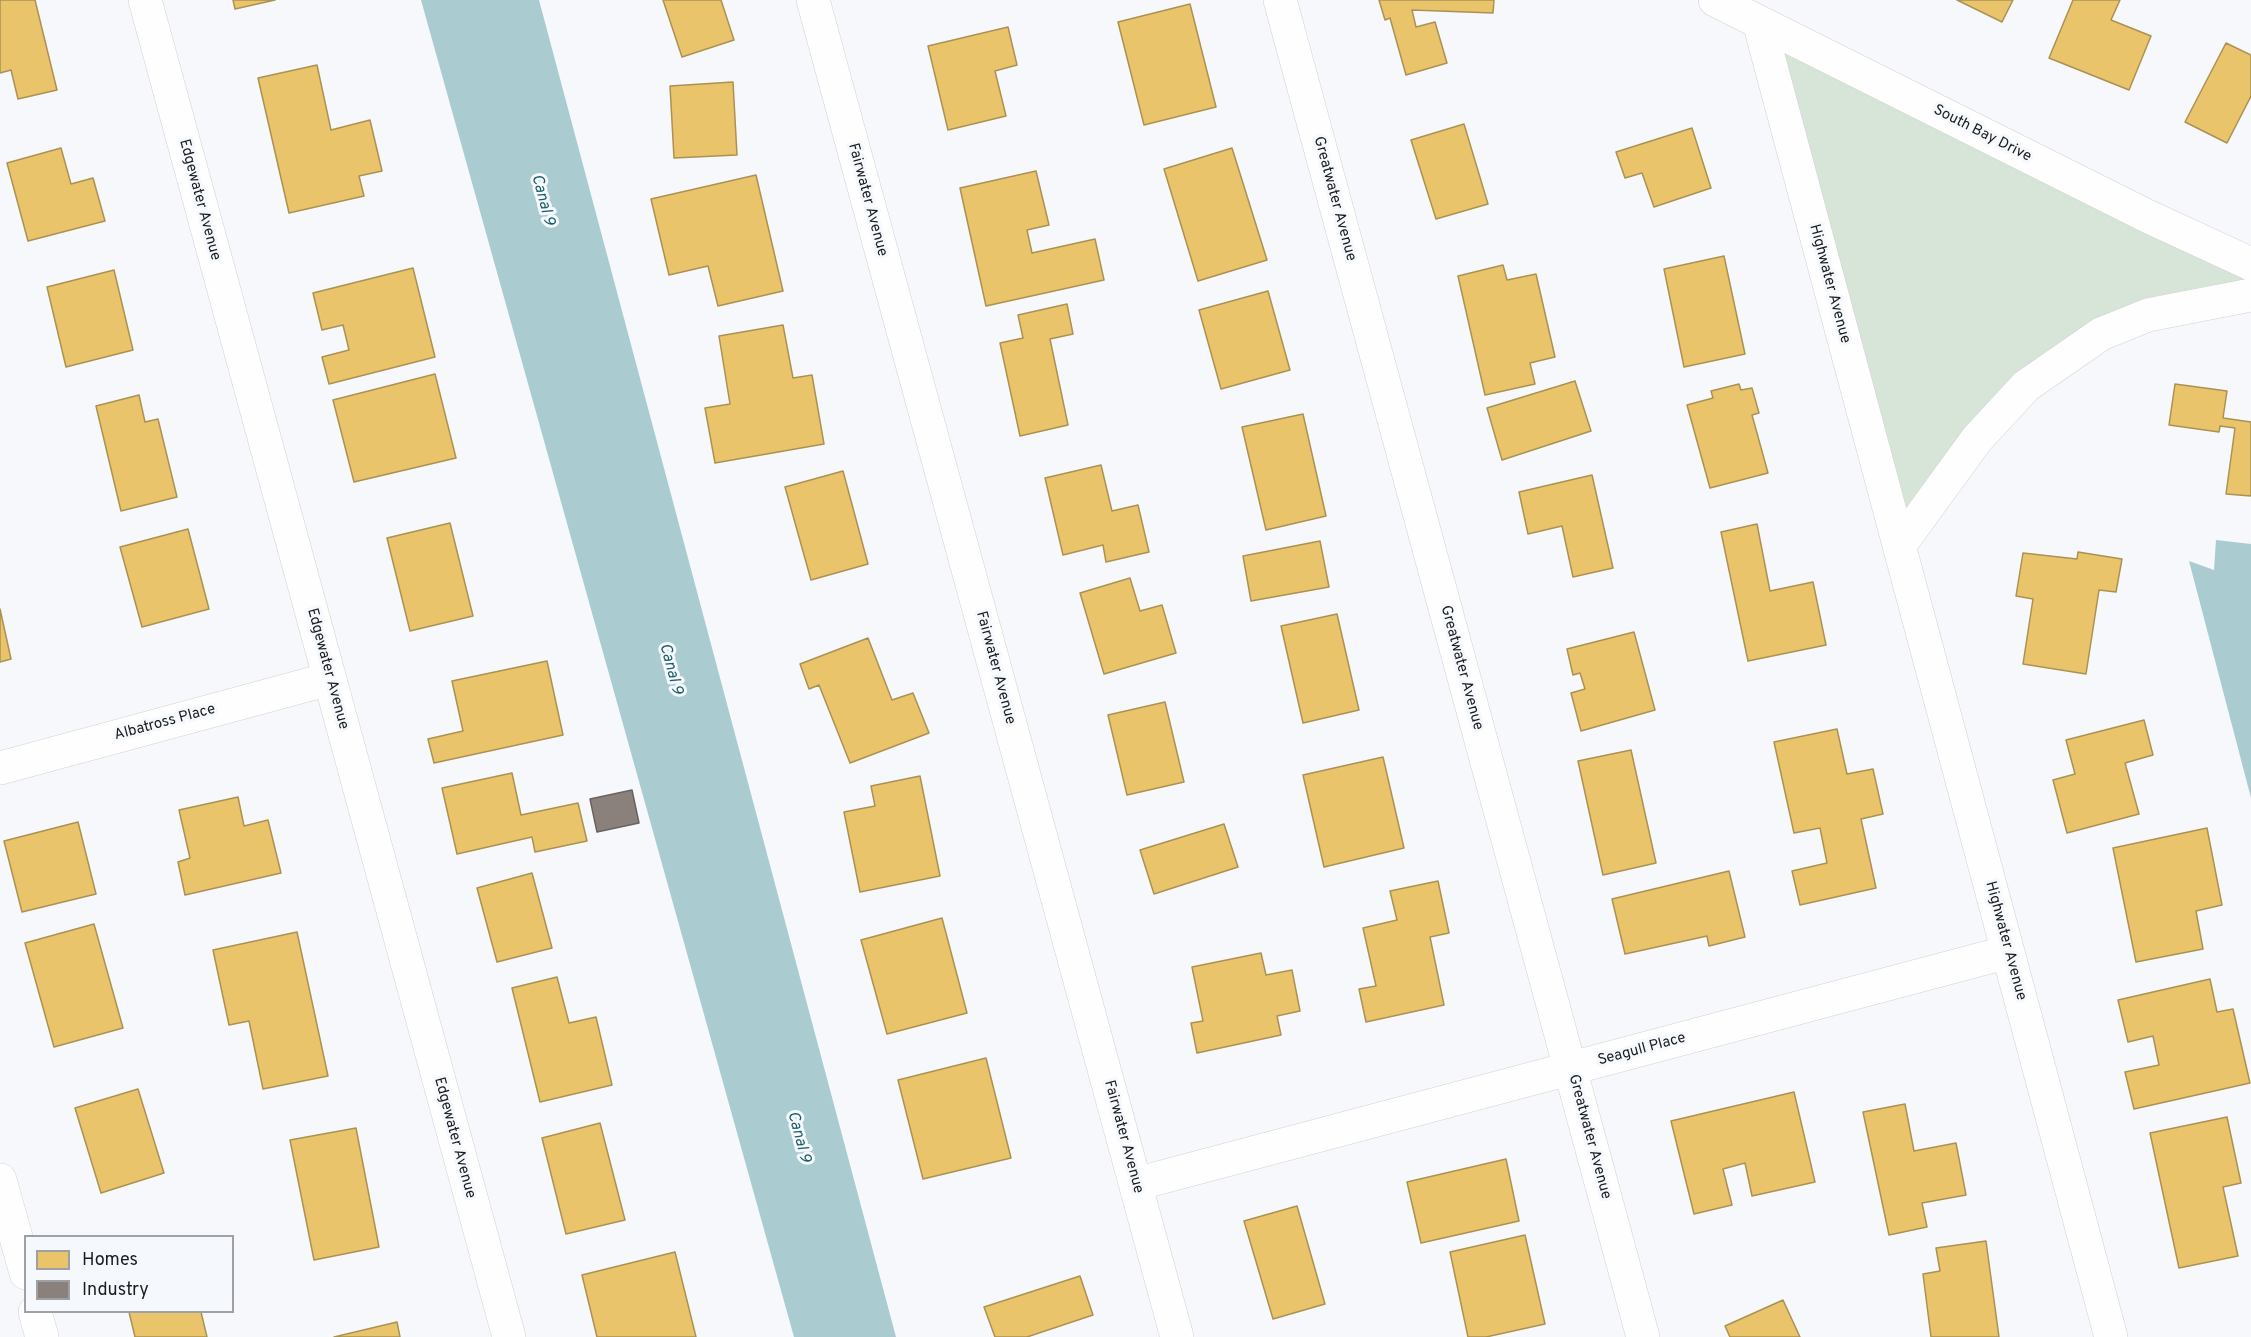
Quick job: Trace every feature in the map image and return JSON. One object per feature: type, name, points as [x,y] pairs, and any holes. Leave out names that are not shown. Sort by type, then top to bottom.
[{"type":"street","name":"Edgewater Avenue","points":[[145,0],[509,1337]]},
{"type":"street","name":"Fairwater Avenue","points":[[813,0],[1177,1337]]},
{"type":"street","name":"Greatwater Avenue","points":[[1280,0],[1643,1337]]},
{"type":"street","name":"South Bay Drive","points":[[1715,0],[2147,216],[2251,264]]},
{"type":"street","name":"Highwater Avenue","points":[[1759,22],[2111,1337]]},
{"type":"street","points":[[1899,546],[1977,439],[2025,386],[2101,334],[2148,315],[2251,295]]},
{"type":"street","name":"Albatross Place","points":[[0,768],[329,679]]},
{"type":"street","name":"Seagull Place","points":[[1136,1184],[2008,952]]},
{"type":"street","points":[[0,1180],[24,1266]]},
{"type":"street","points":[[36,1313],[42,1337]]},
{"type":"green space","points":[[1769,37],[2251,268],[2251,289],[2034,371],[1902,531]]},
{"type":"water","name":"Canal 9","points":[[421,0],[539,0],[896,1337],[794,1337]]},
{"type":"water","points":[[2216,540],[2251,544],[2251,798],[2189,561],[2214,570]]},
{"type":"building: Homes","points":[[0,0],[35,0],[57,90],[18,99],[11,70],[0,73]]},
{"type":"building: Homes","points":[[233,0],[275,0],[235,9]]},
{"type":"building: Homes","points":[[663,0],[721,0],[734,40],[682,57]]},
{"type":"building: Homes","points":[[1379,0],[1494,0],[1493,13],[1412,10],[1416,27],[1435,22],[1447,63],[1406,75],[1390,18],[1385,20]]},
{"type":"building: Homes","points":[[1957,0],[2013,0],[2002,22]]},
{"type":"building: Homes","points":[[2073,0],[2120,0],[2111,20],[2151,36],[2129,90],[2049,58]]},
{"type":"building: Homes","points":[[1190,4],[1216,107],[1144,125],[1118,22]]},
{"type":"building: Homes","points":[[1008,27],[1017,65],[995,71],[1006,116],[948,130],[928,46]]},
{"type":"building: Homes","points":[[2226,43],[2251,55],[2251,96],[2227,143],[2185,122]]},
{"type":"building: Homes","points":[[317,65],[331,130],[370,120],[382,171],[359,176],[364,196],[289,213],[258,78]]},
{"type":"building: Homes","points":[[733,82],[737,155],[674,158],[670,86]]},
{"type":"building: Homes","points":[[1464,124],[1488,204],[1436,219],[1411,140]]},
{"type":"building: Homes","points":[[1692,128],[1711,188],[1654,207],[1642,173],[1625,178],[1616,152]]},
{"type":"building: Homes","points":[[61,148],[71,184],[93,178],[105,221],[28,241],[7,163]]},
{"type":"building: Homes","points":[[1232,148],[1267,260],[1198,281],[1164,169]]},
{"type":"building: Homes","points":[[1036,171],[1049,225],[1027,230],[1032,253],[1095,239],[1104,280],[986,306],[960,188]]},
{"type":"building: Homes","points":[[756,175],[783,291],[718,306],[708,266],[669,275],[651,199]]},
{"type":"building: Homes","points":[[1724,256],[1745,354],[1684,367],[1664,269]]},
{"type":"building: Homes","points":[[1503,265],[1507,280],[1536,274],[1555,357],[1530,363],[1535,384],[1485,395],[1458,276]]},
{"type":"building: Homes","points":[[413,268],[435,357],[329,384],[322,357],[349,350],[343,325],[322,330],[313,293]]},
{"type":"building: Homes","points":[[114,270],[133,350],[66,367],[47,287]]},
{"type":"building: Homes","points":[[1268,291],[1290,370],[1221,389],[1199,310]]},
{"type":"building: Homes","points":[[1067,304],[1073,334],[1050,339],[1068,425],[1020,436],[1000,343],[1023,338],[1018,315]]},
{"type":"building: Homes","points":[[783,325],[793,378],[812,375],[824,444],[715,463],[705,408],[730,404],[719,336]]},
{"type":"building: Homes","points":[[435,374],[456,458],[354,482],[333,400]]},
{"type":"building: Homes","points":[[1575,381],[1591,431],[1502,460],[1487,408]]},
{"type":"building: Homes","points":[[1739,384],[1741,390],[1752,388],[1759,413],[1752,415],[1768,473],[1710,488],[1687,405],[1713,398],[1711,391]]},
{"type":"building: Homes","points":[[2175,384],[2227,391],[2223,418],[2251,422],[2251,496],[2226,494],[2235,428],[2220,426],[2219,432],[2169,425]]},
{"type":"building: Homes","points":[[139,395],[145,422],[158,419],[177,497],[121,511],[96,406]]},
{"type":"building: Homes","points":[[1303,414],[1326,516],[1266,530],[1242,427]]},
{"type":"building: Homes","points":[[1101,465],[1112,511],[1138,505],[1149,552],[1106,562],[1103,545],[1063,555],[1045,478]]},
{"type":"building: Homes","points":[[843,471],[868,564],[811,580],[785,487]]},
{"type":"building: Homes","points":[[1592,475],[1613,568],[1573,577],[1562,526],[1528,534],[1519,492]]},
{"type":"building: Homes","points":[[450,523],[473,616],[410,631],[387,538]]},
{"type":"building: Homes","points":[[1757,524],[1770,591],[1813,582],[1826,645],[1748,661],[1721,532]]},
{"type":"building: Homes","points":[[188,529],[209,609],[142,627],[120,547]]},
{"type":"building: Homes","points":[[1320,541],[1329,587],[1251,601],[1243,556]]},
{"type":"building: Homes","points":[[2078,552],[2122,559],[2116,592],[2099,590],[2086,674],[2023,664],[2033,599],[2016,596],[2023,553],[2077,559]]},
{"type":"building: Homes","points":[[1130,578],[1140,611],[1162,605],[1176,653],[1104,674],[1080,593]]},
{"type":"building: Homes","points":[[0,609],[11,659],[0,662]]},
{"type":"building: Homes","points":[[1337,614],[1359,710],[1303,723],[1281,626]]},
{"type":"building: Homes","points":[[1634,632],[1655,710],[1581,731],[1571,693],[1585,689],[1580,673],[1573,675],[1567,649]]},
{"type":"building: Homes","points":[[868,638],[892,700],[913,693],[929,733],[850,763],[819,685],[809,689],[800,664]]},
{"type":"building: Homes","points":[[547,661],[563,735],[434,763],[428,739],[463,731],[452,681]]},
{"type":"building: Homes","points":[[1165,702],[1184,782],[1127,795],[1108,715]]},
{"type":"building: Homes","points":[[2144,720],[2153,755],[2125,763],[2139,814],[2067,833],[2053,780],[2075,774],[2066,740]]},
{"type":"building: Homes","points":[[1837,729],[1847,774],[1873,769],[1883,814],[1861,819],[1876,888],[1800,905],[1792,871],[1827,863],[1820,828],[1794,833],[1774,742]]},
{"type":"building: Homes","points":[[1631,750],[1656,863],[1603,875],[1578,761]]},
{"type":"building: Homes","points":[[1383,757],[1404,848],[1324,867],[1303,775]]},
{"type":"building: Homes","points":[[512,773],[521,815],[578,803],[587,841],[535,852],[532,837],[457,854],[442,788]]},
{"type":"building: Homes","points":[[920,776],[940,876],[860,892],[844,812],[875,806],[871,786]]},
{"type":"building: Homes","points":[[238,797],[244,826],[268,820],[281,873],[185,895],[178,862],[190,858],[179,810]]},
{"type":"building: Homes","points":[[78,822],[96,894],[22,912],[4,841]]},
{"type":"building: Homes","points":[[1224,824],[1238,867],[1154,894],[1140,850]]},
{"type":"building: Homes","points":[[2207,828],[2222,905],[2196,911],[2203,949],[2136,962],[2113,848]]},
{"type":"building: Homes","points":[[1729,871],[1745,937],[1709,946],[1707,936],[1625,954],[1612,899]]},
{"type":"building: Homes","points":[[532,873],[552,948],[497,962],[477,888]]},
{"type":"building: Homes","points":[[1438,881],[1449,933],[1430,937],[1444,1005],[1366,1022],[1359,989],[1376,986],[1363,928],[1397,920],[1390,891]]},
{"type":"building: Homes","points":[[942,918],[967,1013],[887,1034],[861,940]]},
{"type":"building: Homes","points":[[94,924],[123,1028],[54,1047],[25,943]]},
{"type":"building: Homes","points":[[297,932],[328,1076],[263,1089],[249,1021],[229,1025],[213,950]]},
{"type":"building: Homes","points":[[1261,953],[1266,975],[1292,970],[1300,1011],[1277,1016],[1281,1035],[1197,1053],[1191,1023],[1203,1021],[1192,967]]},
{"type":"building: Homes","points":[[557,977],[569,1023],[596,1017],[612,1085],[540,1102],[512,988]]},
{"type":"building: Homes","points":[[2210,979],[2217,1012],[2233,1009],[2250,1083],[2134,1109],[2125,1072],[2159,1065],[2153,1036],[2128,1042],[2118,1000]]},
{"type":"building: Homes","points":[[986,1058],[1011,1158],[923,1179],[898,1080]]},
{"type":"building: Homes","points":[[138,1089],[164,1173],[101,1193],[75,1108]]},
{"type":"building: Homes","points":[[1794,1092],[1815,1182],[1752,1196],[1745,1163],[1723,1169],[1732,1205],[1694,1214],[1671,1121]]},
{"type":"building: Homes","points":[[1905,1104],[1914,1151],[1956,1143],[1966,1195],[1922,1203],[1927,1227],[1889,1235],[1863,1112]]},
{"type":"building: Homes","points":[[2227,1117],[2241,1183],[2223,1187],[2238,1256],[2179,1268],[2150,1133]]},
{"type":"building: Homes","points":[[600,1123],[625,1220],[566,1234],[542,1138]]},
{"type":"building: Homes","points":[[356,1128],[379,1247],[314,1260],[290,1140]]},
{"type":"building: Homes","points":[[1506,1159],[1519,1221],[1421,1243],[1407,1182]]},
{"type":"building: Homes","points":[[1297,1206],[1325,1304],[1273,1319],[1244,1221]]},
{"type":"building: Homes","points":[[1525,1235],[1545,1324],[1486,1337],[1468,1337],[1450,1252]]},
{"type":"building: Homes","points":[[1986,1241],[1999,1337],[1931,1337],[1923,1274],[1940,1271],[1936,1248]]},
{"type":"building: Homes","points":[[675,1252],[696,1337],[597,1337],[582,1275]]},
{"type":"building: Homes","points":[[1080,1276],[1093,1315],[1027,1337],[995,1337],[984,1307]]},
{"type":"building: Homes","points":[[1783,1300],[1800,1337],[1730,1337],[1725,1326]]},
{"type":"building: Homes","points":[[129,1313],[201,1313],[207,1337],[135,1337]]},
{"type":"building: Homes","points":[[397,1322],[400,1337],[334,1337]]},
{"type":"building: Industry","points":[[632,790],[639,823],[597,832],[590,799]]}]
